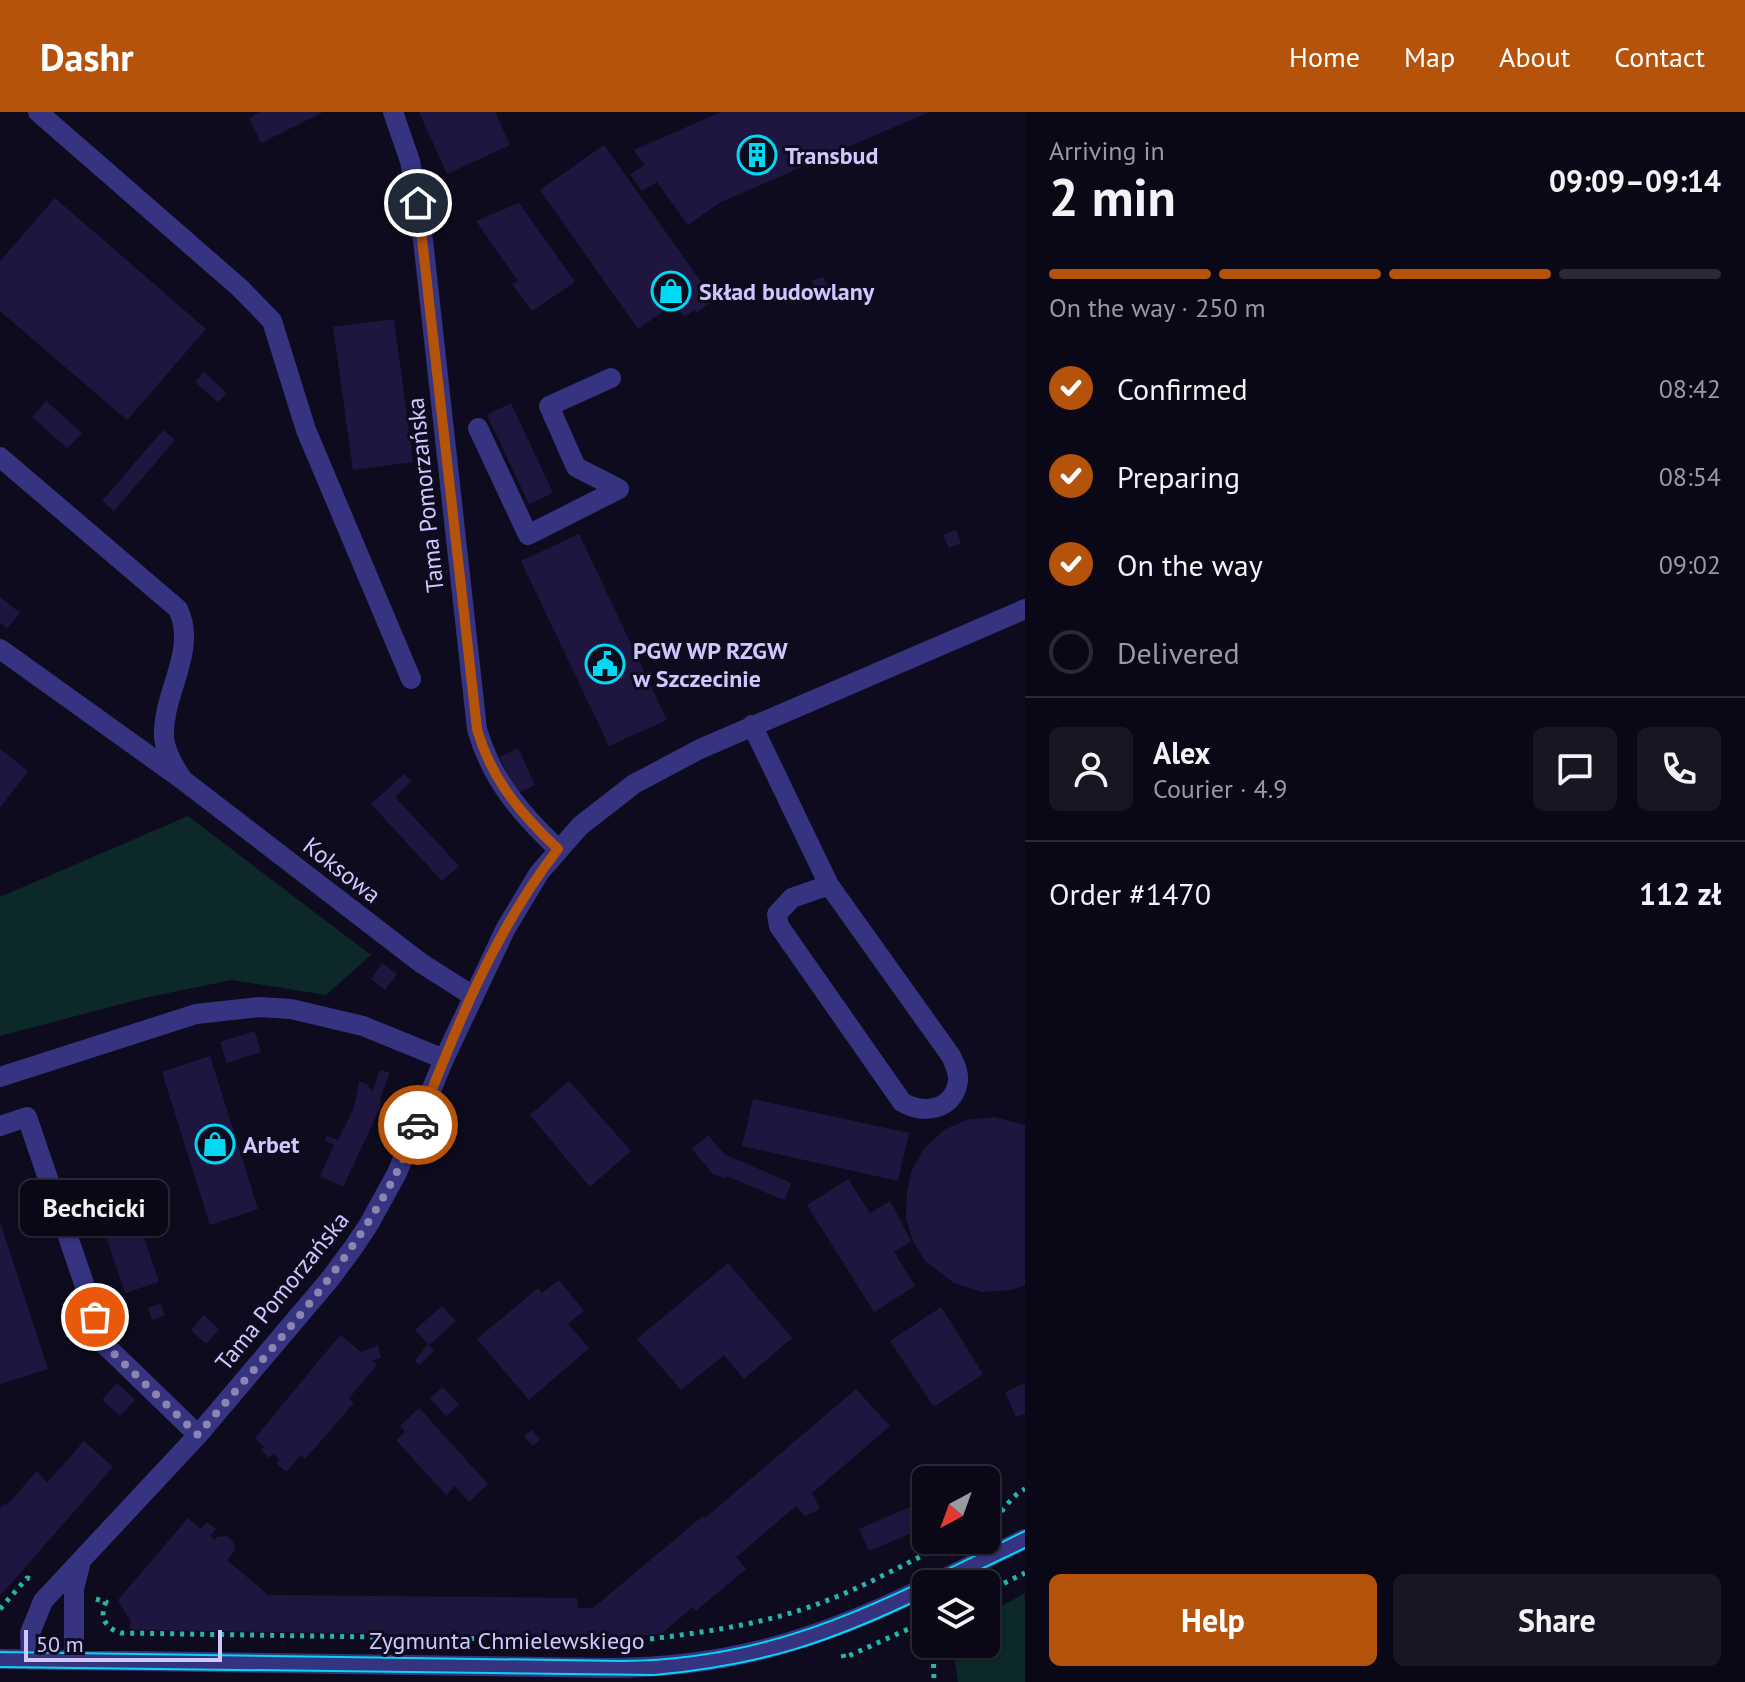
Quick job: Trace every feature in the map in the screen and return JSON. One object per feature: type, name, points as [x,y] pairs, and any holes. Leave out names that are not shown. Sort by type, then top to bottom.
[{"type":"street","points":[[38,112],[240,288],[272,321],[306,430],[411,679]]},
{"type":"street","name":"Tama Pomorzańska","points":[[393,112],[410,161],[421,222],[477,729],[489,763],[511,800],[558,849]]},
{"type":"street","points":[[478,428],[528,535],[619,489],[576,467],[549,406],[611,378]]},
{"type":"street","points":[[0,457],[178,609],[185,623],[185,643],[164,738],[170,760],[183,780]]},
{"type":"street","name":"Tama Pomorzańska","points":[[31,1660],[30,1633],[38,1609],[198,1435],[330,1279],[369,1224],[414,1135],[473,996],[521,901],[558,849],[598,810],[662,767],[752,725],[1025,609]]},
{"type":"street","name":"Koksowa","points":[[0,649],[183,780],[421,963],[473,996]]},
{"type":"street","points":[[752,725],[829,885],[951,1056],[958,1072],[958,1083],[954,1093],[942,1104],[927,1111],[915,1110],[902,1102],[779,926],[777,914],[792,898],[829,885]]},
{"type":"street","points":[[0,1077],[196,1014],[259,1007],[291,1009],[352,1022],[444,1059]]},
{"type":"street","points":[[0,1126],[27,1117],[105,1345],[198,1435]]},
{"type":"street","points":[[962,1570],[1025,1539]]},
{"type":"street","points":[[74,1661],[74,1589],[82,1561]]},
{"type":"street","name":"Zygmunta Chmielewskiego","points":[[0,1659],[609,1668],[680,1666],[748,1655],[794,1643],[855,1621],[912,1594]]},
{"type":"path","points":[[1000,1515],[1014,1494],[1025,1489]]},
{"type":"path","points":[[106,1602],[105,1622],[109,1628],[121,1633],[635,1641],[717,1631],[794,1612],[844,1594],[925,1554]]},
{"type":"path","points":[[1000,1585],[1025,1573]]},
{"type":"path","points":[[0,1609],[27,1578]]},
{"type":"path","points":[[843,1654],[844,1658],[858,1653],[912,1628]]},
{"type":"path","points":[[933,1658],[934,1682]]},
{"type":"green space","points":[[188,816],[371,955],[326,995],[232,980],[144,998],[0,1036],[0,897]]},
{"type":"green space","points":[[1025,1593],[1025,1682],[958,1682],[954,1658],[1000,1658],[1000,1607]]},
{"type":"building","points":[[260,112],[323,112],[261,143],[249,118]]},
{"type":"building","points":[[419,112],[495,112],[510,145],[447,174]]},
{"type":"building","name":"Transbud","points":[[721,112],[929,112],[721,202],[688,225],[657,182],[642,191],[630,174],[645,165],[634,150]]},
{"type":"building","points":[[604,145],[714,300],[696,313],[694,310],[684,317],[675,303],[638,329],[540,190]]},
{"type":"building","points":[[55,198],[206,329],[127,420],[0,311],[0,261]]},
{"type":"building","points":[[519,203],[575,282],[532,311],[512,284],[518,281],[476,221]]},
{"type":"building","points":[[823,277],[828,288],[817,292],[812,281]]},
{"type":"building","points":[[394,319],[413,462],[353,470],[333,327]]},
{"type":"building","points":[[204,372],[227,393],[218,402],[195,382]]},
{"type":"building","points":[[46,401],[82,433],[67,448],[32,417]]},
{"type":"building","points":[[511,403],[553,493],[529,504],[487,415]]},
{"type":"building","points":[[163,430],[175,440],[114,511],[102,501]]},
{"type":"building","points":[[956,530],[961,543],[949,548],[943,535]]},
{"type":"building","name":"PGW WP RZGW w Szczecinie","points":[[579,534],[667,720],[609,746],[521,561]]},
{"type":"building","points":[[0,597],[20,613],[7,628],[0,623]]},
{"type":"building","points":[[518,748],[535,785],[516,794],[500,757]]},
{"type":"building","points":[[0,749],[28,771],[0,808]]},
{"type":"building","points":[[404,774],[411,781],[395,797],[459,866],[442,881],[371,804]]},
{"type":"building","points":[[382,963],[397,974],[385,990],[371,979]]},
{"type":"building","points":[[255,1031],[261,1052],[227,1063],[220,1042]]},
{"type":"building","points":[[210,1056],[258,1209],[210,1225],[162,1072]]},
{"type":"building","points":[[380,1070],[390,1073],[380,1108],[343,1187],[320,1176],[334,1145],[325,1141],[327,1136],[338,1140],[354,1108],[359,1081],[368,1085],[372,1092]]},
{"type":"building","points":[[569,1081],[631,1151],[590,1187],[530,1115]]},
{"type":"building","points":[[753,1099],[909,1133],[898,1181],[742,1146]]},
{"type":"building","points":[[994,1117],[1025,1125],[1025,1285],[1011,1290],[982,1292],[954,1283],[925,1261],[913,1241],[906,1218],[907,1191],[912,1170],[924,1149],[944,1130],[966,1120]]},
{"type":"building","points":[[708,1135],[724,1154],[791,1183],[785,1199],[727,1176],[726,1179],[713,1174],[692,1149]]},
{"type":"building","points":[[848,1179],[870,1213],[890,1201],[911,1241],[894,1252],[915,1286],[874,1312],[807,1205]]},
{"type":"building","points":[[136,1214],[159,1282],[125,1293],[102,1224]]},
{"type":"building","points":[[0,1226],[48,1369],[0,1384]]},
{"type":"building","points":[[728,1263],[792,1338],[744,1379],[724,1355],[681,1390],[637,1339]]},
{"type":"building","points":[[559,1280],[584,1311],[568,1324],[589,1348],[529,1400],[477,1339],[538,1288],[542,1293]]},
{"type":"building","points":[[160,1304],[165,1315],[152,1320],[148,1308]]},
{"type":"building","points":[[442,1306],[456,1321],[429,1345],[415,1330]]},
{"type":"building","points":[[941,1307],[983,1374],[934,1407],[890,1341]]},
{"type":"building","points":[[204,1315],[219,1329],[206,1344],[191,1330]]},
{"type":"building","points":[[340,1335],[361,1352],[378,1345],[381,1358],[372,1361],[377,1365],[349,1398],[354,1403],[305,1459],[301,1455],[286,1472],[276,1463],[279,1459],[273,1454],[269,1458],[261,1450],[264,1447],[255,1438]]},
{"type":"building","points":[[428,1344],[434,1351],[419,1365],[415,1361]]},
{"type":"building","points":[[117,1383],[135,1400],[120,1416],[102,1400]]},
{"type":"building","points":[[1025,1383],[1025,1414],[1016,1417],[1005,1392]]},
{"type":"building","points":[[443,1387],[459,1405],[446,1416],[430,1398]]},
{"type":"building","points":[[856,1389],[890,1426],[812,1493],[820,1509],[805,1516],[796,1506],[736,1557],[746,1569],[696,1611],[693,1607],[661,1634],[614,1637],[132,1630],[129,1627],[131,1622],[118,1600],[188,1518],[201,1529],[207,1522],[216,1529],[210,1536],[215,1540],[227,1536],[235,1550],[227,1560],[268,1595],[577,1598],[578,1608],[593,1608],[703,1516],[705,1518]]},
{"type":"building","points":[[419,1408],[488,1484],[469,1502],[455,1486],[446,1495],[396,1440],[405,1432],[400,1426]]},
{"type":"building","points":[[532,1430],[540,1439],[533,1446],[524,1436]]},
{"type":"building","points":[[84,1441],[113,1467],[0,1596],[0,1509],[37,1471],[47,1483]]},
{"type":"building","points":[[912,1506],[912,1533],[869,1551],[859,1529]]},
{"type":"tram line","points":[[0,1652],[622,1661],[679,1658],[732,1650],[831,1621],[1025,1531]]},
{"type":"tram line","points":[[979,1570],[1025,1548]]},
{"type":"tram line","points":[[0,1667],[654,1675],[728,1665],[794,1649],[858,1627],[912,1602]]},
{"type":"way so far","points":[[95,1317],[105,1345],[198,1435],[353,1248],[383,1200],[418,1125]]},
{"type":"place","name":"Transbud","points":[[757,155]]},
{"type":"place","name":"Skład budowlany","points":[[671,291]]},
{"type":"place","name":"PGW WP RZGW w Szczecinie","points":[[605,664]]},
{"type":"place","name":"Arbet","points":[[215,1144]]},
{"type":"place","name":"Bechcicki","points":[[95,1317]]},
{"type":"route","points":[[418,203],[477,729],[495,776],[511,800],[558,849],[521,901],[491,955],[418,1125]]}]
